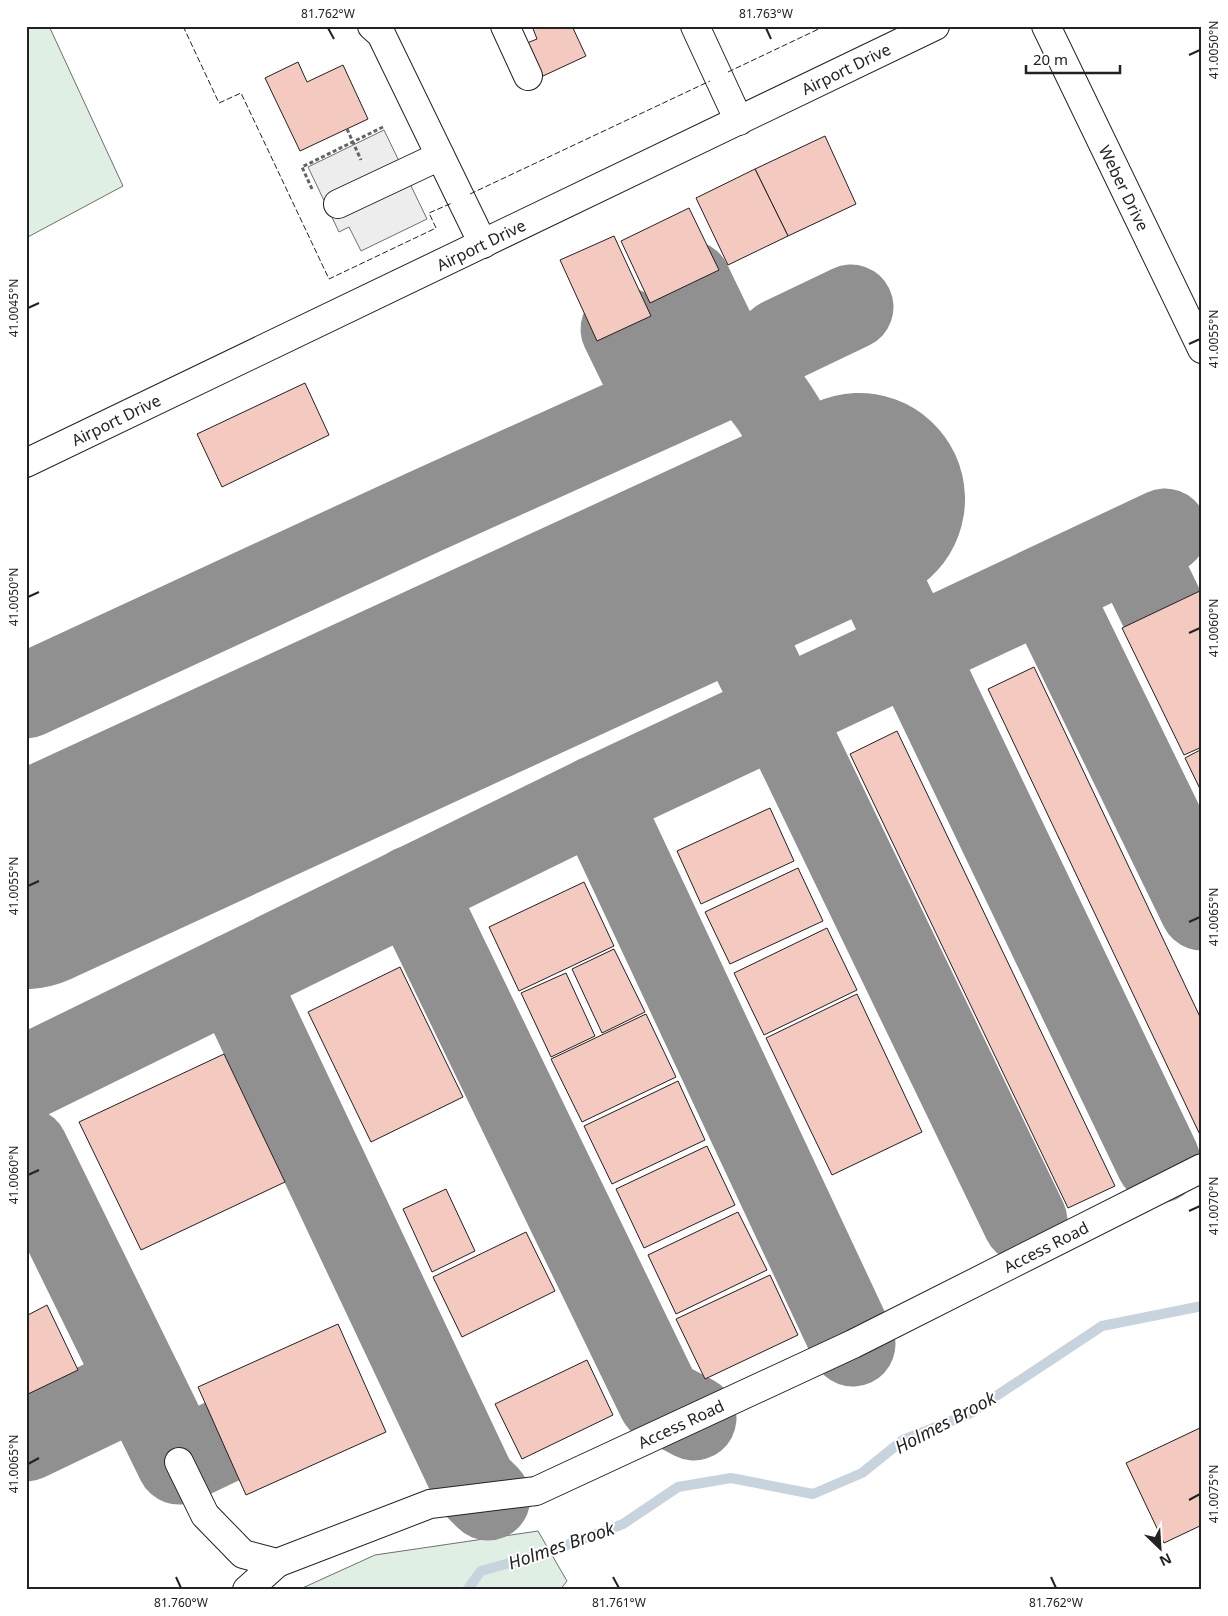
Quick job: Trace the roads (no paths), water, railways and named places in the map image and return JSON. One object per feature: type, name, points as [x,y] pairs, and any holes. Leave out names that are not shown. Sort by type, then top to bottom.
[{"type":"street","points":[[505,26],[528,76]]},
{"type":"street","points":[[695,26],[739,121]]},
{"type":"street","name":"Airport Drive","points":[[26,463],[935,26]]},
{"type":"street","name":"Weber Drive","points":[[1046,26],[1202,349]]},
{"type":"street","points":[[384,29],[440,156],[483,244]]},
{"type":"street","points":[[338,204],[440,156]]},
{"type":"street","name":"Access Road","points":[[247,1590],[277,1564],[430,1504],[536,1491],[853,1344],[1202,1168]]},
{"type":"street","points":[[179,1462],[205,1516],[243,1554],[277,1564]]},
{"type":"waterway","name":"Holmes Brook","points":[[467,1590],[481,1571],[545,1553],[623,1524],[678,1487],[731,1478],[813,1494],[862,1473],[903,1440],[969,1414],[1102,1326],[1202,1306]]}]
